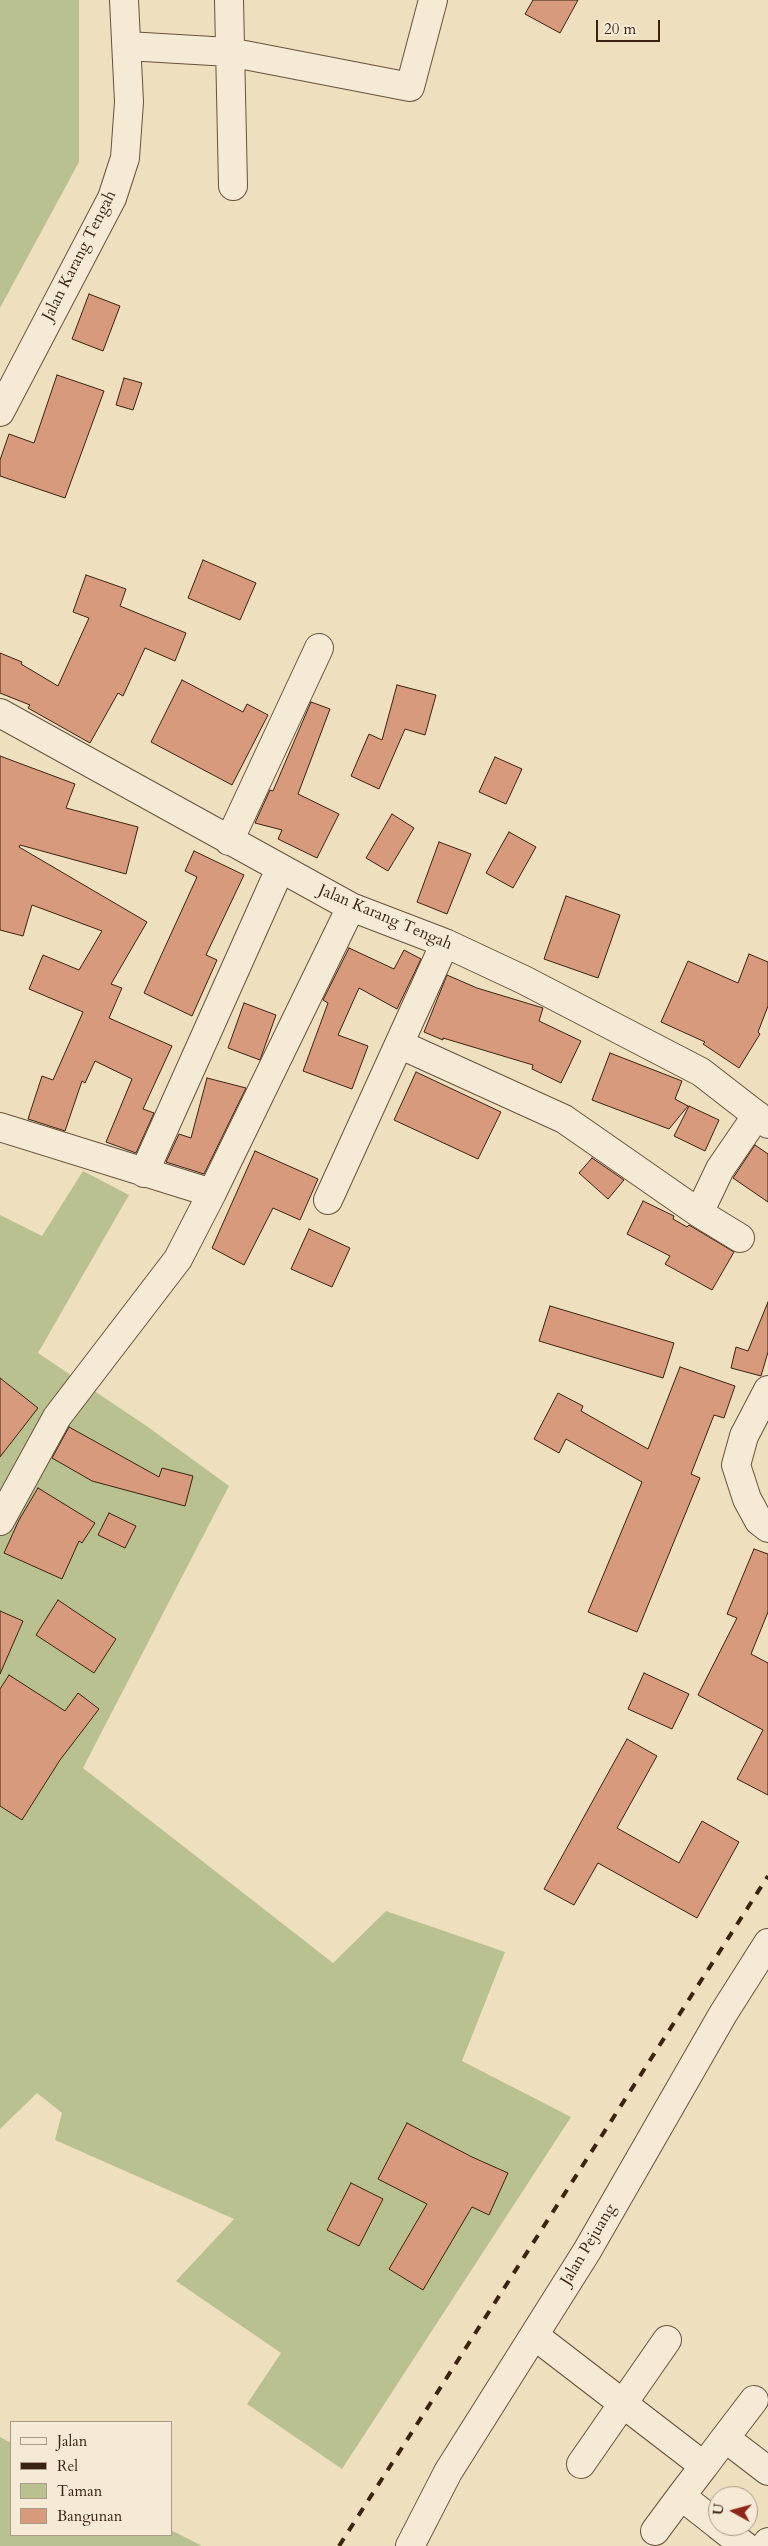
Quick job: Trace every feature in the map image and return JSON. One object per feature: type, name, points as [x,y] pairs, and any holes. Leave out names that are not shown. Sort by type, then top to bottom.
[{"type":"street","name":"Jalan Karang Tengah","points":[[0,412],[112,198],[125,158],[128,102],[124,0]]},
{"type":"street","points":[[229,0],[233,186]]},
{"type":"street","points":[[127,46],[229,52],[410,88],[433,0]]},
{"type":"street","points":[[229,841],[319,648]]},
{"type":"street","name":"Jalan Karang Tengah","points":[[0,713],[33,729],[229,841],[351,906],[445,943],[524,980],[701,1072],[762,1120]]},
{"type":"street","points":[[144,1173],[280,869]]},
{"type":"street","points":[[0,1521],[57,1417],[178,1259],[351,906]]},
{"type":"street","points":[[328,1200],[445,943]]},
{"type":"street","points":[[399,1044],[564,1119],[698,1213],[740,1238]]},
{"type":"street","points":[[698,1213],[720,1169],[762,1120]]},
{"type":"street","points":[[0,1127],[212,1193]]},
{"type":"street","points":[[768,1390],[744,1436],[736,1465],[747,1499],[759,1521],[768,1528]]},
{"type":"street","name":"Jalan Pejuang","points":[[410,2546],[448,2472],[535,2336],[601,2227],[723,2014],[768,1943]]},
{"type":"street","points":[[535,2336],[704,2466]]},
{"type":"street","points":[[580,2464],[667,2340]]},
{"type":"street","points":[[655,2531],[754,2400]]},
{"type":"street","points":[[725,2438],[768,2471]]},
{"type":"street","points":[[681,2496],[708,2517]]},
{"type":"street","points":[[733,2536],[745,2546]]},
{"type":"street","points":[[765,2546],[768,2542]]},
{"type":"green space","points":[[0,0],[79,0],[79,162],[0,308]]},
{"type":"green space","points":[[83,1171],[129,1195],[38,1353],[148,1427],[229,1486],[83,1768],[333,1963],[386,1911],[505,1952],[462,2061],[571,2117],[342,2469],[247,2404],[281,2353],[176,2281],[234,2219],[55,2140],[62,2113],[37,2093],[0,2129],[0,1215],[42,1236]]},
{"type":"green space","points":[[0,2437],[10,2442],[10,2536],[172,2536],[172,2531],[202,2546],[0,2546]]},
{"type":"building","points":[[533,0],[578,0],[560,33],[525,14]]},
{"type":"building","points":[[89,294],[120,306],[103,351],[72,339]]},
{"type":"building","points":[[57,375],[104,391],[65,498],[0,476],[0,460],[9,434],[34,443]]},
{"type":"building","points":[[124,378],[142,383],[133,410],[116,405]]},
{"type":"building","points":[[203,560],[256,583],[240,620],[188,598]]},
{"type":"building","points":[[86,575],[126,589],[120,606],[186,633],[175,661],[145,648],[123,696],[118,693],[90,743],[28,708],[30,705],[0,693],[0,653],[22,662],[21,664],[58,686],[89,618],[73,612]]},
{"type":"building","points":[[182,680],[243,712],[247,704],[268,715],[232,785],[151,742]]},
{"type":"building","points":[[397,685],[436,695],[425,735],[405,729],[379,789],[351,776],[369,734],[382,740]]},
{"type":"building","points":[[311,702],[330,709],[298,794],[339,814],[317,858],[278,839],[282,830],[255,823],[270,790],[273,791]]},
{"type":"building","points":[[0,756],[75,784],[66,808],[138,827],[126,874],[20,845],[19,847],[147,922],[111,984],[122,988],[109,1018],[172,1046],[143,1109],[154,1113],[136,1153],[106,1142],[132,1079],[95,1061],[85,1083],[82,1081],[65,1131],[28,1119],[42,1076],[53,1080],[83,1012],[29,989],[43,955],[79,970],[102,931],[32,905],[23,936],[0,930]]},
{"type":"building","points":[[495,757],[522,769],[506,804],[479,792]]},
{"type":"building","points":[[392,814],[414,828],[388,871],[366,858]]},
{"type":"building","points":[[509,832],[536,847],[513,888],[486,873]]},
{"type":"building","points":[[439,842],[471,854],[447,914],[417,902]]},
{"type":"building","points":[[194,851],[244,875],[206,955],[217,960],[192,1016],[144,993],[197,877],[185,871]]},
{"type":"building","points":[[566,896],[620,915],[598,978],[544,959]]},
{"type":"building","points":[[349,948],[394,969],[404,950],[421,959],[397,1009],[359,988],[338,1035],[368,1046],[352,1089],[303,1071],[328,1003],[323,1000]]},
{"type":"building","points":[[749,954],[768,962],[768,1006],[758,1032],[760,1034],[739,1068],[703,1044],[705,1042],[661,1022],[688,961],[738,983]]},
{"type":"building","points":[[447,975],[477,988],[543,1008],[539,1021],[581,1041],[561,1083],[532,1069],[533,1065],[443,1038],[443,1040],[424,1032]]},
{"type":"building","points":[[244,1003],[276,1015],[260,1060],[228,1048]]},
{"type":"building","points":[[610,1053],[682,1081],[675,1099],[688,1106],[669,1129],[592,1100]]},
{"type":"building","points":[[416,1072],[501,1112],[478,1159],[394,1120]]},
{"type":"building","points":[[207,1078],[246,1088],[204,1174],[166,1162],[179,1134],[191,1138]]},
{"type":"building","points":[[689,1106],[719,1120],[705,1151],[674,1136]]},
{"type":"building","points":[[755,1145],[768,1154],[768,1202],[733,1178]]},
{"type":"building","points":[[255,1151],[318,1179],[300,1220],[273,1208],[244,1265],[212,1248]]},
{"type":"building","points":[[592,1158],[624,1180],[608,1199],[579,1173]]},
{"type":"building","points":[[643,1201],[674,1216],[673,1219],[687,1227],[689,1225],[734,1252],[712,1290],[665,1264],[670,1256],[627,1234]]},
{"type":"building","points":[[309,1229],[350,1248],[332,1287],[291,1269]]},
{"type":"building","points":[[768,1302],[768,1352],[761,1376],[731,1368],[736,1347],[748,1351]]},
{"type":"building","points":[[550,1306],[674,1343],[663,1378],[539,1341]]},
{"type":"building","points":[[680,1367],[735,1386],[724,1418],[714,1415],[691,1474],[700,1478],[637,1632],[588,1612],[642,1482],[566,1439],[559,1453],[534,1439],[558,1393],[583,1406],[581,1411],[648,1449]]},
{"type":"building","points":[[0,1378],[38,1408],[0,1457]]},
{"type":"building","points":[[69,1427],[159,1477],[162,1468],[193,1476],[185,1506],[92,1481],[52,1458]]},
{"type":"building","points":[[38,1488],[95,1523],[82,1543],[79,1541],[62,1579],[4,1553],[19,1520]]},
{"type":"building","points":[[109,1513],[136,1526],[125,1548],[98,1535]]},
{"type":"building","points":[[754,1549],[768,1554],[768,1612],[751,1654],[768,1663],[768,1795],[737,1779],[763,1730],[698,1695],[737,1618],[727,1614]]},
{"type":"building","points":[[58,1600],[116,1639],[94,1673],[36,1635]]},
{"type":"building","points":[[0,1611],[23,1621],[0,1674]]},
{"type":"building","points":[[644,1673],[689,1694],[672,1729],[628,1709]]},
{"type":"building","points":[[9,1675],[65,1711],[78,1693],[99,1709],[60,1760],[22,1820],[0,1806],[0,1689]]},
{"type":"building","points":[[627,1739],[657,1756],[617,1828],[679,1863],[702,1821],[739,1842],[697,1918],[598,1863],[574,1905],[544,1889]]},
{"type":"building","points":[[407,2123],[472,2157],[508,2173],[489,2215],[472,2207],[423,2290],[389,2269],[427,2204],[378,2179]]},
{"type":"building","points":[[351,2183],[383,2199],[359,2246],[327,2230]]},
{"type":"railway","points":[[339,2546],[768,1876]]}]
